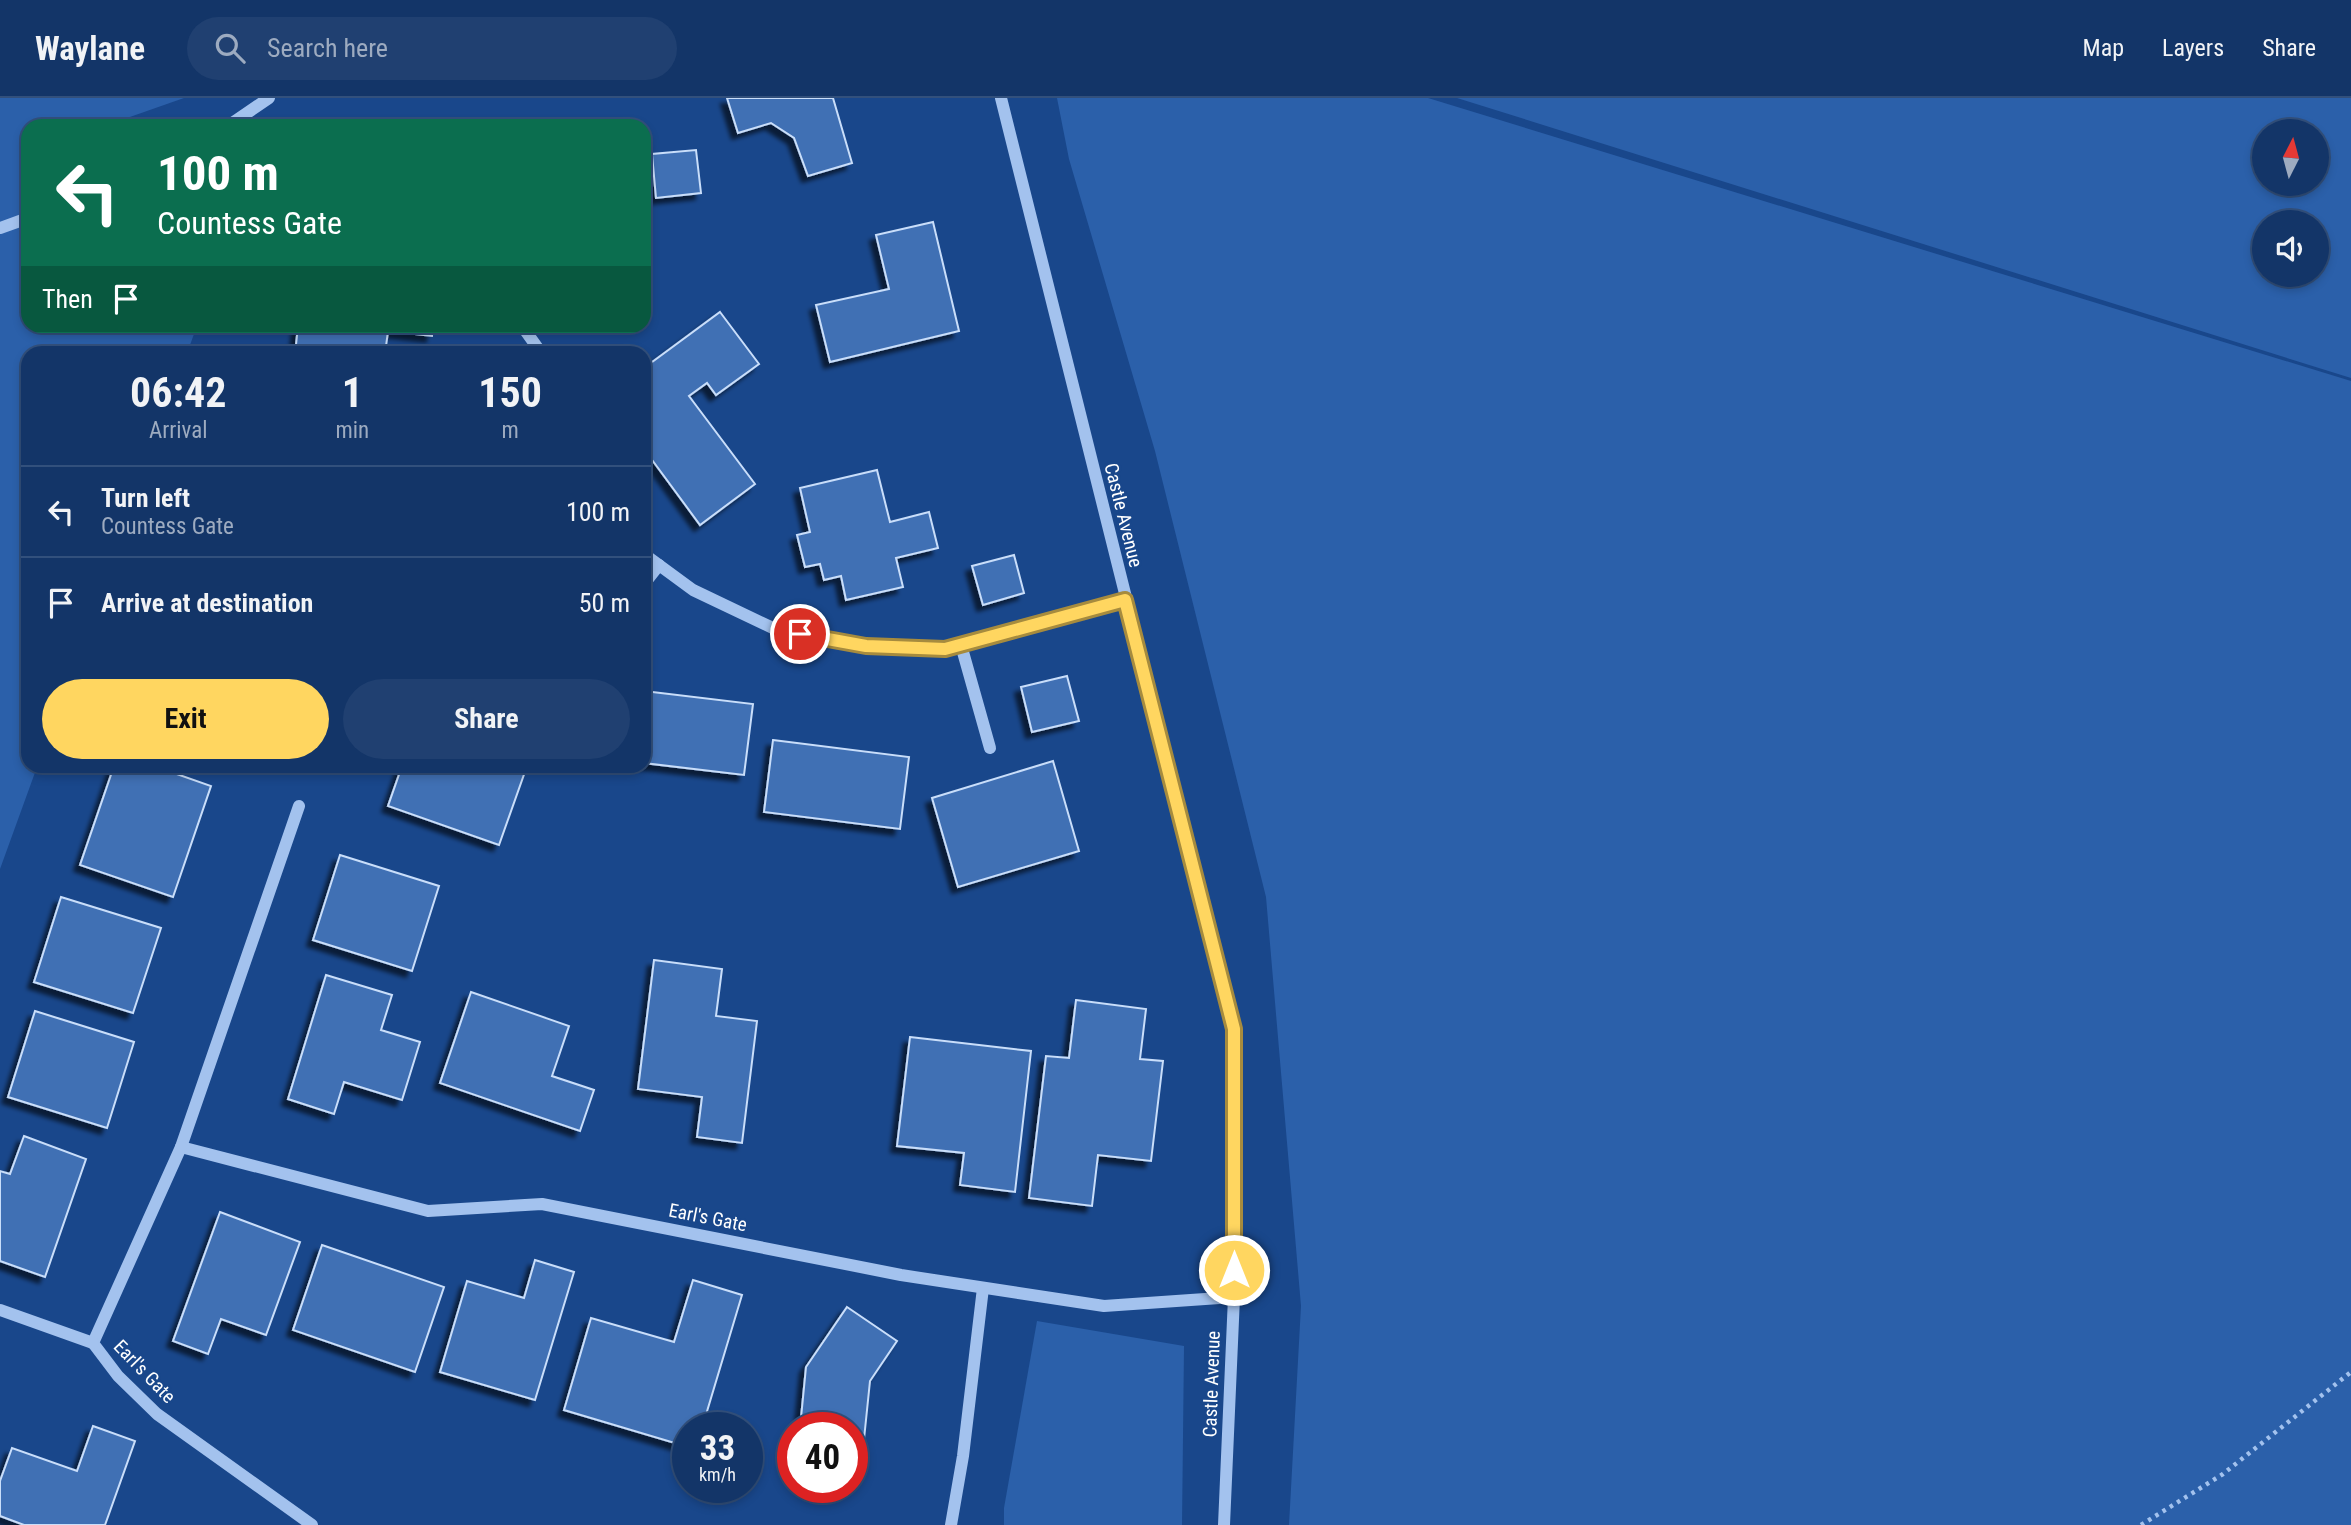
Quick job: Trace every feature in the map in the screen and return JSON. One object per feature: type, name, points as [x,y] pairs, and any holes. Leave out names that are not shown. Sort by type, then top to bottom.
[{"type":"street","points":[[238,119],[269,98]]},
{"type":"street","name":"Castle Avenue","points":[[1001,98],[1234,1029],[1234,1297],[1224,1525]]},
{"type":"street","points":[[0,228],[21,220]]},
{"type":"street","points":[[651,559],[693,590],[778,630],[866,646],[945,649],[1125,600]]},
{"type":"street","points":[[651,575],[659,565]]},
{"type":"street","points":[[961,645],[990,748]]},
{"type":"street","name":"Earl's Gate","points":[[299,806],[181,1147],[93,1343],[118,1376],[157,1414],[312,1525]]},
{"type":"street","name":"Earl's Gate","points":[[181,1147],[428,1211],[542,1204],[901,1275],[1104,1306],[1234,1297]]},
{"type":"street","points":[[951,1525],[963,1457],[983,1287]]},
{"type":"street","points":[[0,1310],[93,1343]]},
{"type":"path","points":[[2141,1525],[2223,1474],[2351,1372]]},
{"type":"shaded area","points":[[0,98],[184,98],[128,119],[21,119],[21,333],[194,333],[190,346],[21,346],[21,773],[35,773],[0,869]]},
{"type":"shaded area","points":[[1057,98],[1428,98],[2351,381],[2351,1525],[1289,1525],[1301,1306],[1266,897],[1155,451],[1069,159]]},
{"type":"shaded area","points":[[1457,98],[2351,98],[2351,378]]},
{"type":"shaded area","points":[[1037,1321],[1184,1346],[1182,1525],[1004,1525],[1004,1508]]},
{"type":"building","points":[[727,98],[833,98],[852,163],[808,176],[794,138],[771,123],[738,133]]},
{"type":"building","points":[[696,150],[701,193],[656,198],[652,154]]},
{"type":"building","points":[[933,222],[959,331],[830,362],[816,305],[889,289],[876,235]]},
{"type":"building","points":[[720,312],[759,364],[716,395],[707,383],[689,396],[755,484],[700,525],[651,458],[651,363]]},
{"type":"building","points":[[297,333],[388,333],[386,346],[296,346]]},
{"type":"building","points":[[406,333],[432,333],[432,336]]},
{"type":"building","points":[[877,470],[890,522],[929,512],[938,548],[896,558],[903,587],[846,600],[841,576],[824,580],[820,564],[805,567],[797,535],[810,532],[800,488]]},
{"type":"building","points":[[1014,555],[1024,593],[983,605],[972,566]]},
{"type":"building","points":[[1067,676],[1079,721],[1032,732],[1021,687]]},
{"type":"building","points":[[651,692],[753,704],[744,775],[651,764]]},
{"type":"building","points":[[773,740],[909,757],[900,829],[764,812]]},
{"type":"building","points":[[1053,761],[1079,851],[958,887],[932,798]]},
{"type":"building","points":[[112,773],[174,773],[211,786],[173,897],[80,865]]},
{"type":"building","points":[[400,773],[525,773],[499,845],[388,806]]},
{"type":"building","points":[[340,855],[439,886],[412,971],[313,940]]},
{"type":"building","points":[[61,897],[161,928],[133,1013],[34,982]]},
{"type":"building","points":[[654,960],[722,969],[716,1016],[757,1021],[742,1143],[697,1137],[702,1097],[638,1089]]},
{"type":"building","points":[[326,975],[392,995],[381,1030],[420,1042],[402,1100],[344,1082],[334,1114],[288,1099]]},
{"type":"building","points":[[471,992],[569,1026],[552,1076],[594,1090],[580,1131],[440,1083]]},
{"type":"building","points":[[1076,1000],[1146,1009],[1140,1059],[1163,1061],[1151,1161],[1098,1155],[1092,1206],[1029,1198],[1046,1056],[1069,1058]]},
{"type":"building","points":[[35,1011],[134,1042],[107,1128],[8,1097]]},
{"type":"building","points":[[910,1037],[1031,1051],[1015,1192],[960,1185],[964,1153],[897,1146]]},
{"type":"building","points":[[24,1136],[86,1159],[45,1277],[0,1261],[0,1171],[10,1174]]},
{"type":"building","points":[[220,1212],[300,1242],[266,1335],[221,1319],[208,1354],[173,1341]]},
{"type":"building","points":[[322,1245],[444,1287],[415,1372],[293,1330]]},
{"type":"building","points":[[535,1260],[574,1272],[535,1400],[440,1372],[467,1281],[524,1298]]},
{"type":"building","points":[[693,1280],[742,1295],[707,1412],[672,1412],[672,1442],[564,1410],[591,1318],[674,1342]]},
{"type":"building","points":[[847,1307],[897,1341],[870,1381],[867,1412],[802,1412],[806,1367]]},
{"type":"building","points":[[93,1426],[135,1441],[105,1525],[24,1525],[0,1516],[0,1481],[12,1448],[77,1471]]},
{"type":"route","points":[[800,634],[866,646],[945,649],[1125,600],[1234,1029],[1234,1270]]}]
